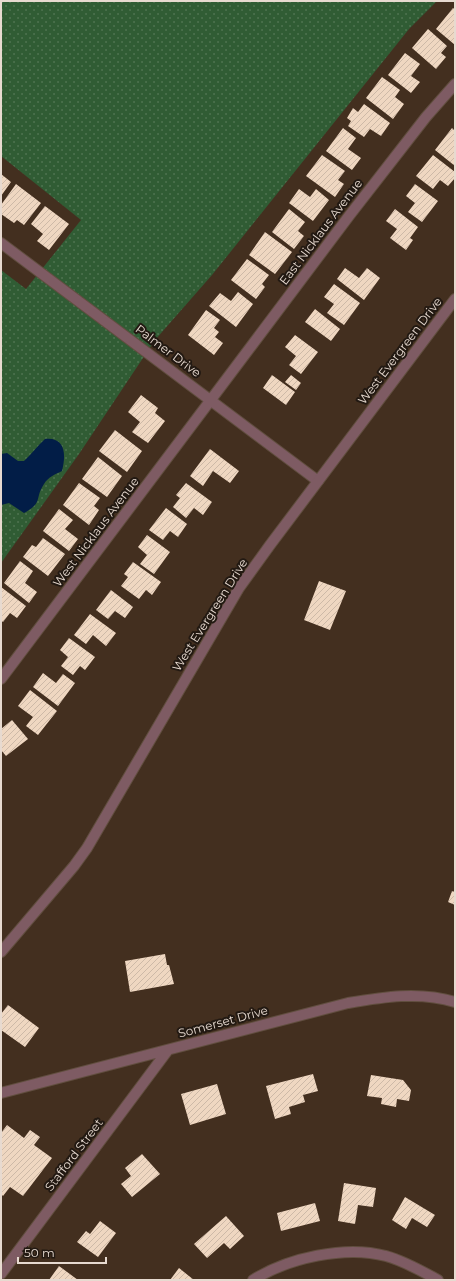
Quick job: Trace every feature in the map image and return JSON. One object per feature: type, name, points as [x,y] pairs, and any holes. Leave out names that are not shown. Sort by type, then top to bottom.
[{"type":"street","name":"East Nicklaus Avenue","points":[[211,399],[349,216],[426,117],[455,84]]},
{"type":"street","name":"Palmer Drive","points":[[1,243],[211,399],[318,481]]},
{"type":"street","name":"West Evergreen Drive","points":[[1,952],[74,866],[87,848],[239,588],[455,299]]},
{"type":"street","name":"West Nicklaus Avenue","points":[[1,680],[211,399]]},
{"type":"street","name":"Somerset Drive","points":[[1,1093],[281,1020],[377,998],[421,996],[455,1002]]},
{"type":"street","name":"Stafford Street","points":[[1,1274],[168,1050]]},
{"type":"street","points":[[253,1280],[275,1267],[300,1259],[349,1252],[373,1253],[385,1256],[414,1267],[438,1280]]},
{"type":"green space","points":[[1,1],[437,1],[409,29],[212,275],[155,340],[79,454],[1,563],[1,270],[26,289],[81,220],[1,156]]},
{"type":"water","points":[[45,439],[52,439],[61,444],[64,453],[62,471],[48,479],[41,489],[34,506],[24,513],[9,503],[1,505],[1,454],[7,453],[18,461],[24,461]]},
{"type":"building","points":[[453,8],[455,9],[455,45],[436,29]]},
{"type":"building","points":[[428,29],[447,46],[441,53],[446,57],[436,69],[412,48]]},
{"type":"building","points":[[405,53],[420,64],[411,76],[420,82],[411,93],[388,75]]},
{"type":"building","points":[[382,77],[400,90],[395,97],[404,104],[393,119],[366,98]]},
{"type":"building","points":[[364,104],[390,123],[381,136],[370,129],[364,137],[348,126],[351,121],[347,118],[353,108],[358,112]]},
{"type":"building","points":[[343,128],[356,138],[348,149],[361,158],[352,170],[326,151]]},
{"type":"building","points":[[452,128],[455,131],[455,166],[435,150]]},
{"type":"building","points":[[322,155],[345,171],[338,180],[344,184],[335,197],[306,176]]},
{"type":"building","points":[[433,155],[455,172],[455,178],[448,186],[440,180],[433,189],[416,176]]},
{"type":"building","points":[[1,174],[11,182],[1,196]]},
{"type":"building","points":[[16,184],[41,203],[24,225],[17,220],[14,223],[1,214],[1,205]]},
{"type":"building","points":[[415,184],[438,201],[422,222],[408,212],[415,203],[406,196]]},
{"type":"building","points":[[299,189],[310,197],[316,189],[329,200],[313,221],[289,203]]},
{"type":"building","points":[[45,206],[69,224],[49,250],[37,241],[43,234],[31,224]]},
{"type":"building","points":[[289,209],[305,222],[298,231],[304,236],[294,249],[272,232]]},
{"type":"building","points":[[395,209],[418,227],[410,238],[413,240],[406,250],[390,238],[397,229],[386,221]]},
{"type":"building","points":[[265,232],[292,252],[275,274],[249,255]]},
{"type":"building","points":[[247,259],[269,275],[262,284],[265,287],[256,299],[231,280]]},
{"type":"building","points":[[345,268],[359,278],[367,268],[380,278],[364,300],[337,279]]},
{"type":"building","points":[[334,284],[360,303],[344,325],[327,313],[334,304],[324,297]]},
{"type":"building","points":[[238,292],[253,304],[236,327],[209,306],[220,293],[231,301]]},
{"type":"building","points":[[315,309],[340,329],[331,341],[305,322]]},
{"type":"building","points":[[206,310],[220,320],[214,328],[219,332],[215,337],[223,343],[214,355],[188,335]]},
{"type":"building","points":[[295,335],[318,352],[301,374],[289,365],[296,356],[285,347]]},
{"type":"building","points":[[272,375],[295,392],[286,405],[263,388]]},
{"type":"building","points":[[291,375],[301,383],[296,390],[285,382]]},
{"type":"building","points":[[141,395],[158,408],[155,413],[165,421],[148,443],[132,432],[140,422],[128,412]]},
{"type":"building","points":[[115,430],[142,451],[127,472],[99,451]]},
{"type":"building","points":[[210,449],[239,471],[230,483],[213,471],[203,486],[190,476]]},
{"type":"building","points":[[98,457],[122,476],[107,497],[82,479]]},
{"type":"building","points":[[79,483],[100,498],[94,506],[99,510],[89,525],[63,505]]},
{"type":"building","points":[[186,483],[212,502],[203,515],[194,508],[186,518],[173,507],[180,498],[176,495]]},
{"type":"building","points":[[166,508],[187,524],[178,537],[170,531],[163,540],[149,530]]},
{"type":"building","points":[[59,509],[73,520],[65,529],[78,539],[69,551],[43,531]]},
{"type":"building","points":[[147,535],[170,552],[154,574],[140,564],[147,555],[138,547]]},
{"type":"building","points":[[43,538],[65,554],[48,576],[23,557],[32,545],[36,547]]},
{"type":"building","points":[[20,561],[33,571],[25,583],[37,592],[29,603],[4,583]]},
{"type":"building","points":[[133,562],[161,582],[152,595],[146,590],[139,599],[121,586],[128,577],[124,574]]},
{"type":"building","points":[[319,581],[346,591],[330,630],[304,620]]},
{"type":"building","points":[[1,587],[26,606],[17,618],[10,613],[3,622],[1,621]]},
{"type":"building","points":[[111,590],[133,607],[125,618],[115,611],[108,619],[96,610]]},
{"type":"building","points":[[90,614],[116,633],[106,646],[93,635],[86,644],[74,635]]},
{"type":"building","points":[[69,638],[95,657],[85,670],[80,666],[73,675],[61,666],[68,657],[60,650]]},
{"type":"building","points":[[43,673],[56,683],[63,674],[75,683],[58,706],[33,687]]},
{"type":"building","points":[[30,690],[57,711],[38,735],[26,726],[33,717],[18,706]]},
{"type":"building","points":[[12,720],[28,739],[6,756],[1,750],[1,729]]},
{"type":"building","points":[[452,891],[455,892],[455,905],[448,902]]},
{"type":"building","points":[[165,954],[167,965],[169,965],[174,984],[130,992],[125,961]]},
{"type":"building","points":[[8,1005],[39,1028],[25,1047],[1,1030],[1,1014]]},
{"type":"building","points":[[313,1074],[318,1091],[303,1095],[305,1102],[289,1107],[291,1114],[275,1119],[266,1086]]},
{"type":"building","points":[[371,1075],[403,1080],[411,1090],[409,1101],[397,1099],[396,1107],[381,1104],[382,1098],[367,1096]]},
{"type":"building","points":[[217,1084],[226,1114],[190,1125],[181,1094]]},
{"type":"building","points":[[7,1125],[24,1138],[30,1130],[40,1137],[34,1145],[52,1158],[23,1196],[10,1187],[3,1196],[1,1194],[1,1133]]},
{"type":"building","points":[[142,1154],[160,1174],[132,1197],[121,1184],[131,1176],[125,1168]]},
{"type":"building","points":[[344,1183],[376,1188],[373,1207],[358,1205],[355,1224],[338,1221]]},
{"type":"building","points":[[405,1197],[435,1215],[427,1227],[412,1218],[406,1229],[392,1220]]},
{"type":"building","points":[[315,1203],[320,1221],[281,1231],[277,1213]]},
{"type":"building","points":[[226,1216],[244,1236],[230,1249],[224,1243],[207,1258],[194,1244]]},
{"type":"building","points":[[100,1221],[116,1233],[98,1257],[77,1242],[86,1231],[90,1234]]},
{"type":"building","points":[[59,1266],[78,1280],[49,1280]]},
{"type":"building","points":[[179,1268],[194,1280],[170,1280]]}]
